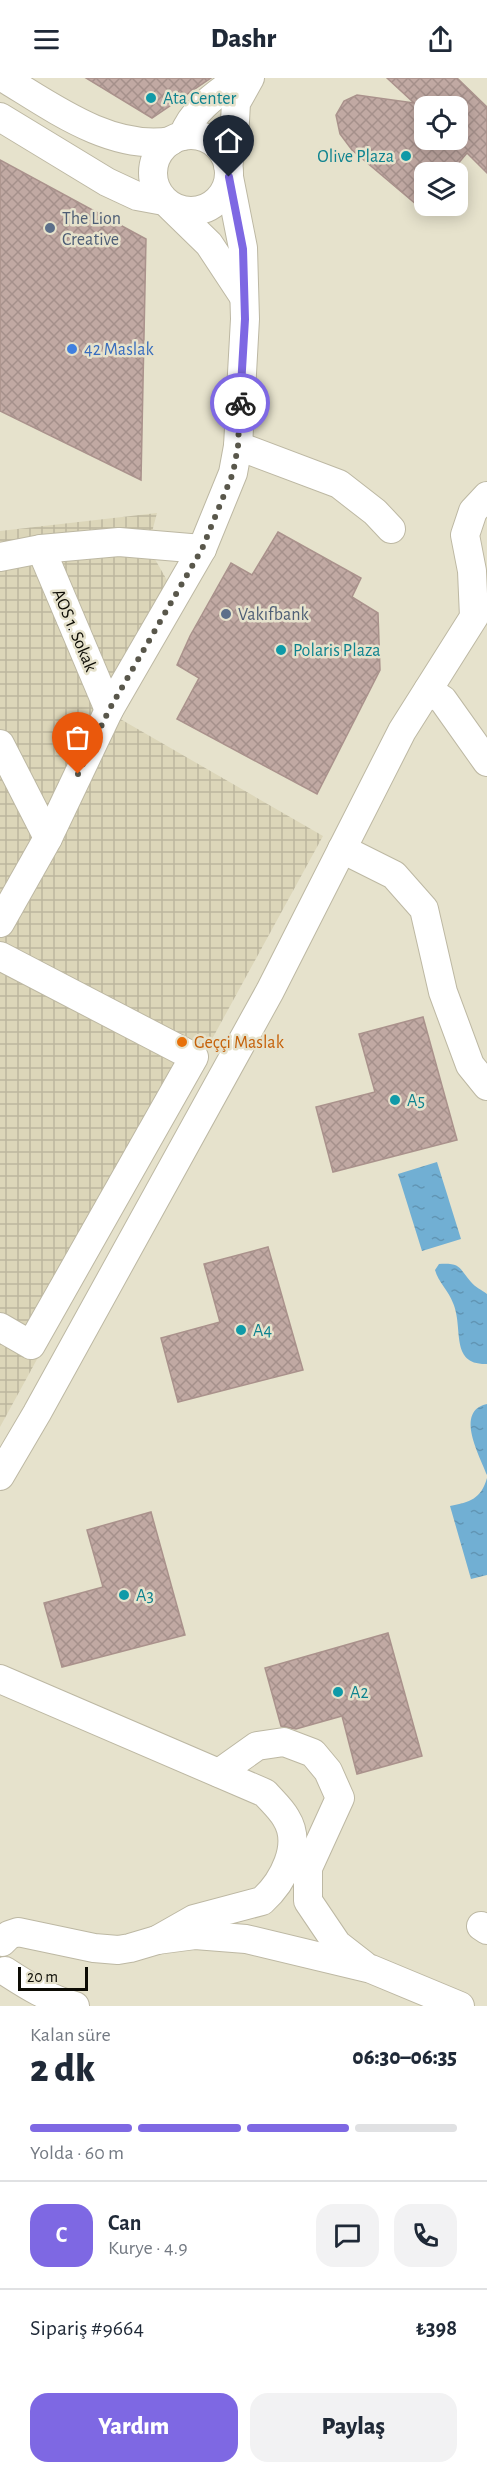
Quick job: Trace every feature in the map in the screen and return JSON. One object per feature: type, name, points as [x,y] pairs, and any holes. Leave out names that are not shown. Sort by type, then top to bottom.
[{"type":"street","points":[[0,923],[48,838],[109,710],[202,549],[233,473],[238,446],[245,319],[243,249],[229,171],[224,154],[216,145],[206,138],[195,135],[150,144],[125,139],[91,128],[4,78]]},
{"type":"street","points":[[239,78],[211,99],[177,138],[162,148],[156,158],[153,181],[167,203],[209,244],[244,297]]},
{"type":"street","points":[[0,117],[107,182],[137,196],[167,203],[182,211],[195,212],[218,201],[225,190],[234,139],[236,103],[250,78]]},
{"type":"street","points":[[238,446],[339,484],[375,512],[391,529]]},
{"type":"street","points":[[0,1476],[264,1001],[402,730],[474,617],[472,571],[465,535],[473,511],[487,496]]},
{"type":"street","points":[[0,557],[41,549],[119,542],[202,549]]},
{"type":"street","name":"AOS 1. Sokak","points":[[41,549],[109,710]]},
{"type":"street","points":[[428,690],[443,700],[487,762]]},
{"type":"street","points":[[0,744],[48,838]]},
{"type":"street","points":[[342,849],[394,874],[424,909],[443,992],[470,1065],[487,1086]]},
{"type":"street","points":[[0,956],[194,1057],[31,1345],[0,1327]]},
{"type":"street","points":[[0,1679],[265,1793],[287,1819],[293,1847],[286,1867],[270,1894],[262,1901],[194,1919],[157,1940]]},
{"type":"street","points":[[219,1773],[257,1746],[284,1742],[313,1753],[328,1771],[340,1798],[308,1868],[308,1901],[337,1944],[371,1969]]},
{"type":"street","points":[[75,2006],[58,2002],[3,1974],[10,1961],[1,1940],[18,1932],[30,1932],[94,1948],[130,1948],[157,1940],[195,1935],[228,1936],[371,1969],[460,2006]]},
{"type":"shaded area","points":[[157,513],[148,547],[168,582],[96,705],[323,836],[0,1427],[0,531]]},
{"type":"water","points":[[437,1162],[461,1239],[422,1251],[398,1174]]},
{"type":"water","points":[[439,1264],[455,1265],[473,1284],[487,1294],[487,1364],[475,1363],[462,1352],[453,1303],[435,1270]]},
{"type":"water","points":[[487,1404],[487,1475],[475,1446],[471,1425],[472,1415],[477,1408]]},
{"type":"water","points":[[487,1478],[487,1575],[471,1579],[450,1506],[463,1503],[478,1495]]},
{"type":"building","name":"Ata Center","points":[[86,78],[211,78],[152,118]]},
{"type":"building","name":"Olive Plaza","points":[[387,78],[457,78],[487,107],[487,173],[467,153],[459,162],[414,162],[414,203],[352,150],[340,134],[336,115],[344,101],[357,95],[414,103]]},
{"type":"building","name":"42 Maslak","points":[[0,160],[146,239],[141,480],[0,411]]},
{"type":"building","name":"Polaris Plaza","points":[[278,532],[361,578],[352,597],[378,613],[380,670],[317,794],[177,719],[199,678],[177,665],[190,636],[231,563],[252,575]]},
{"type":"building","name":"A5","points":[[423,1017],[457,1140],[333,1172],[316,1107],[375,1092],[359,1034]]},
{"type":"building","name":"A4","points":[[268,1247],[303,1370],[178,1402],[161,1338],[220,1322],[204,1264]]},
{"type":"building","name":"A3","points":[[151,1512],[185,1635],[62,1667],[44,1603],[103,1587],[87,1530]]},
{"type":"building","name":"A2","points":[[388,1633],[422,1756],[357,1774],[342,1716],[296,1729],[281,1726],[265,1668]]},
{"type":"way so far","points":[[78,774],[109,710],[202,549],[233,473],[238,446],[240,403]]},
{"type":"place","name":"Ata Center","points":[[151,98]]},
{"type":"place","name":"Olive Plaza","points":[[406,156]]},
{"type":"place","name":"The Lion Creative","points":[[50,228]]},
{"type":"place","name":"42 Maslak","points":[[72,349]]},
{"type":"place","name":"Vakıfbank","points":[[226,614]]},
{"type":"place","name":"Polaris Plaza","points":[[281,650]]},
{"type":"place","name":"Geççi Maslak","points":[[182,1042]]},
{"type":"place","name":"A5","points":[[395,1100]]},
{"type":"place","name":"A4","points":[[241,1330]]},
{"type":"place","name":"A3","points":[[124,1595]]},
{"type":"place","name":"A2","points":[[338,1692]]},
{"type":"route","points":[[229,177],[243,249],[245,319],[240,403]]}]
